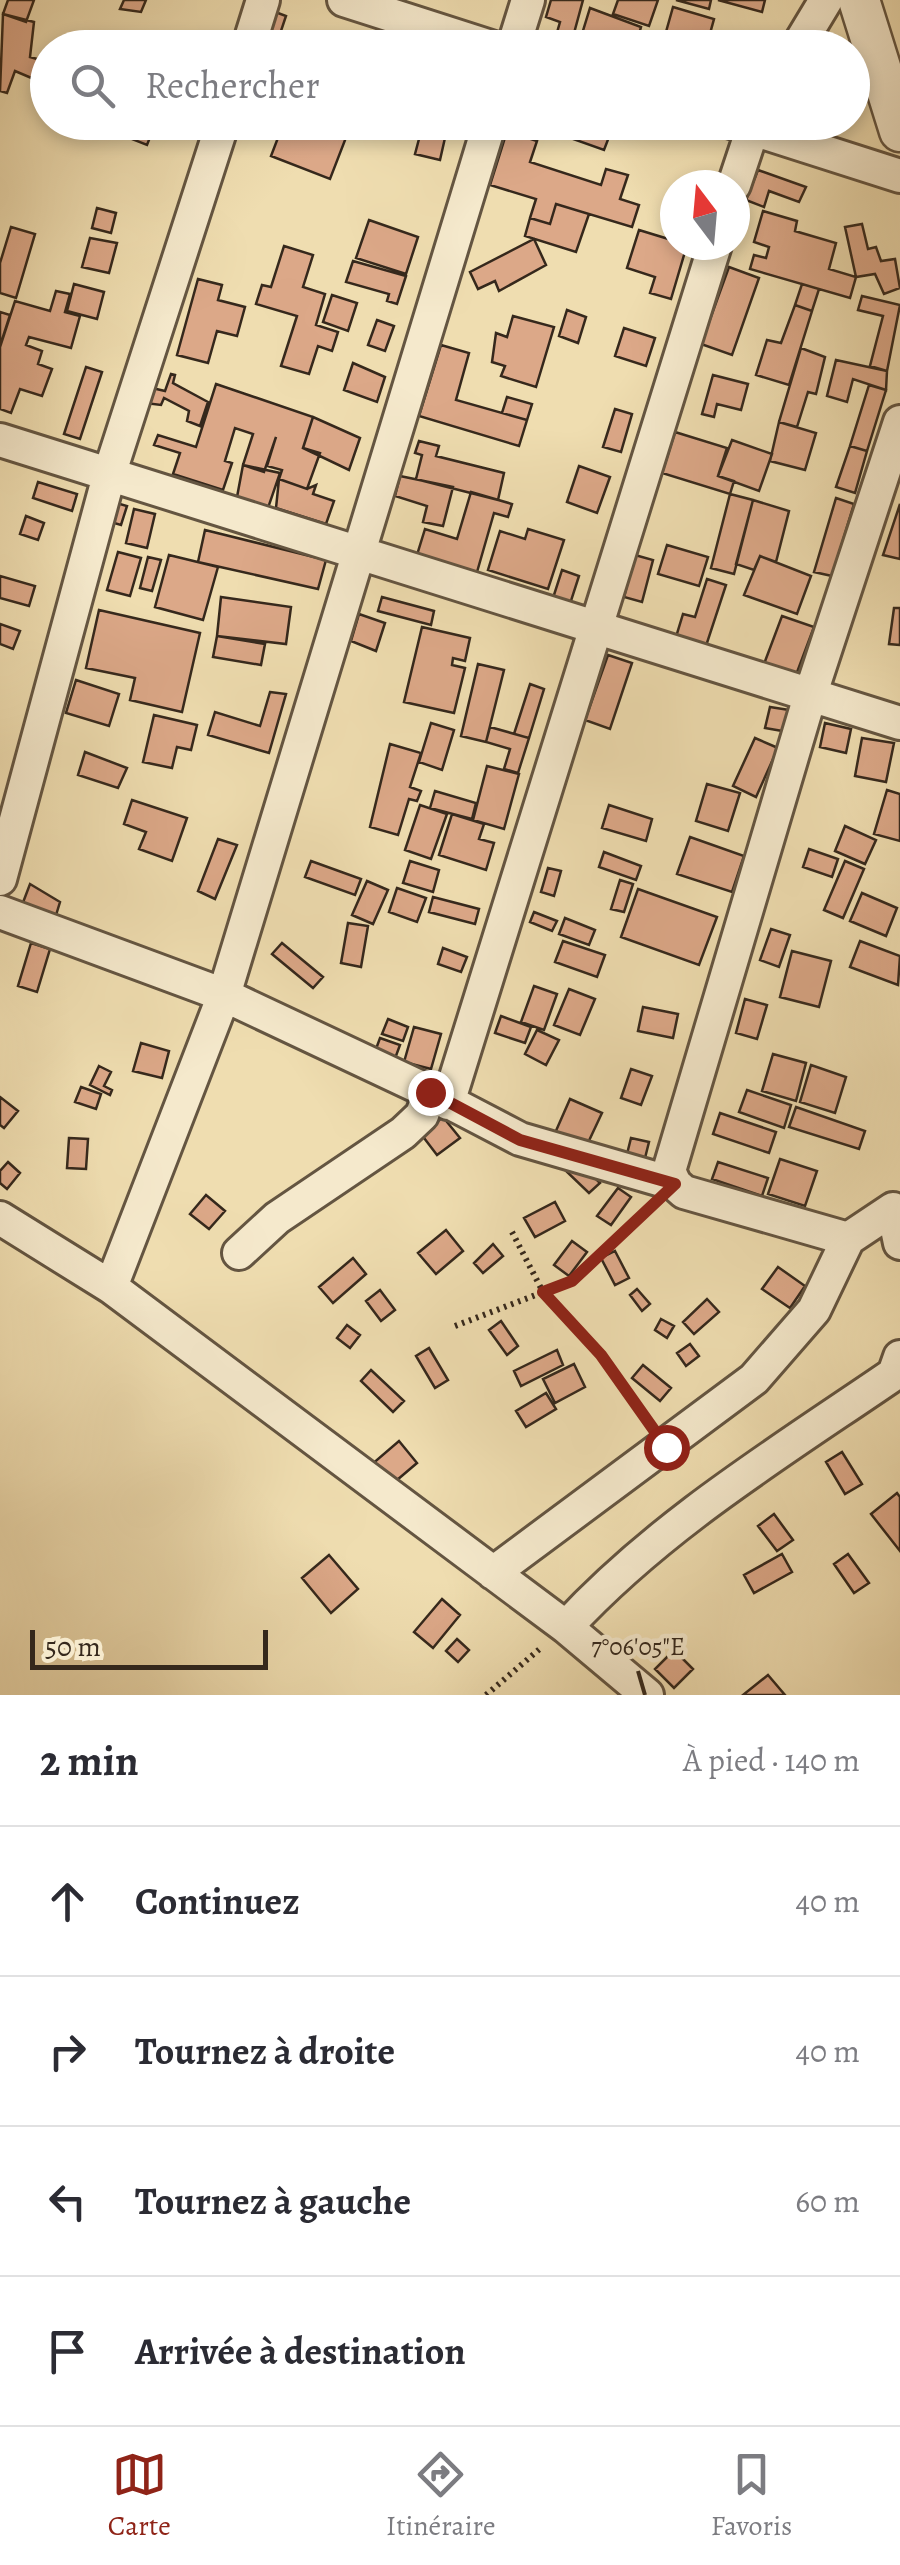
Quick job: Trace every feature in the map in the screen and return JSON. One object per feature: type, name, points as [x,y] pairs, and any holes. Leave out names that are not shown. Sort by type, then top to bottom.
[{"type":"street","points":[[254,30],[263,0]]},
{"type":"street","points":[[344,0],[438,30]]},
{"type":"street","points":[[519,30],[528,0]]},
{"type":"street","points":[[807,30],[826,0]]},
{"type":"street","points":[[859,0],[868,30]]},
{"type":"street","points":[[870,35],[900,132]]},
{"type":"street","points":[[0,879],[110,472],[217,140]]},
{"type":"street","points":[[111,1287],[224,995],[484,140]]},
{"type":"street","points":[[737,170],[742,140]]},
{"type":"street","points":[[791,140],[900,176]]},
{"type":"street","points":[[239,1253],[277,1218],[403,1133],[439,1098],[597,628],[710,260]]},
{"type":"street","points":[[848,1239],[684,1192],[669,1171],[810,696],[900,422]]},
{"type":"street","points":[[0,440],[900,723]]},
{"type":"street","points":[[0,912],[224,995],[520,1140],[675,1184]]},
{"type":"street","points":[[493,1573],[754,1379],[800,1330],[836,1273],[848,1239],[897,1199]]},
{"type":"street","points":[[897,1199],[900,1243]]},
{"type":"street","points":[[0,1218],[111,1287],[566,1627],[646,1695]]},
{"type":"street","points":[[566,1627],[611,1578],[662,1536],[894,1374],[900,1357]]},
{"type":"path","points":[[454,1326],[572,1281],[675,1184]]},
{"type":"path","points":[[512,1232],[543,1292],[601,1355],[666,1447]]},
{"type":"path","points":[[486,1695],[566,1627]]},
{"type":"building","points":[[8,0],[34,0],[26,22],[3,14]]},
{"type":"building","points":[[124,0],[146,0],[141,12],[120,9]]},
{"type":"building","points":[[551,0],[583,0],[575,30],[558,30],[560,22],[546,17]]},
{"type":"building","points":[[618,0],[658,0],[649,26],[613,14]]},
{"type":"building","points":[[676,0],[711,0],[709,9]]},
{"type":"building","points":[[718,0],[765,0],[762,12]]},
{"type":"building","points":[[673,7],[714,19],[711,30],[667,30]]},
{"type":"building","points":[[590,8],[641,27],[640,30],[583,30]]},
{"type":"building","points":[[270,10],[286,16],[281,30],[262,30]]},
{"type":"building","points":[[3,14],[34,22],[30,30],[30,77],[15,71],[7,93],[0,91]]},
{"type":"building","points":[[277,140],[345,140],[330,179],[271,156]]},
{"type":"building","points":[[419,140],[445,140],[440,160],[415,154]]},
{"type":"building","points":[[504,140],[534,140],[537,141],[530,162],[601,185],[606,169],[628,175],[620,199],[639,205],[632,227],[556,204],[550,224],[530,218],[536,199],[490,185]]},
{"type":"building","points":[[576,140],[608,140],[604,150]]},
{"type":"building","points":[[758,170],[806,187],[799,202],[769,191],[764,207],[750,202]]},
{"type":"building","points":[[556,204],[589,214],[576,252],[525,236],[530,218],[550,224]]},
{"type":"building","points":[[97,208],[116,213],[111,233],[92,228]]},
{"type":"building","points":[[763,211],[797,221],[795,231],[836,243],[829,269],[856,277],[850,298],[750,269],[754,255],[766,258],[769,247],[754,242]]},
{"type":"building","points":[[369,220],[418,237],[406,274],[356,258]]},
{"type":"building","points":[[862,224],[868,249],[876,247],[881,261],[895,259],[900,288],[884,294],[875,274],[856,277],[845,227]]},
{"type":"building","points":[[11,227],[35,234],[16,298],[0,293],[0,263]]},
{"type":"building","points":[[639,230],[660,236],[660,260],[683,260],[671,299],[650,293],[655,277],[627,268]]},
{"type":"building","points":[[90,238],[117,243],[109,273],[82,267]]},
{"type":"building","points":[[534,239],[546,265],[499,291],[495,281],[478,289],[470,272]]},
{"type":"building","points":[[284,246],[313,255],[303,287],[325,294],[316,325],[338,332],[332,351],[318,346],[309,374],[281,366],[297,316],[256,304],[262,285],[271,287]]},
{"type":"building","points":[[353,261],[406,276],[397,304],[387,301],[389,294],[346,282]]},
{"type":"building","points":[[729,267],[759,278],[732,355],[701,344]]},
{"type":"building","points":[[198,279],[222,285],[218,300],[245,307],[237,336],[217,331],[208,363],[177,355]]},
{"type":"building","points":[[74,284],[104,292],[97,319],[67,311]]},
{"type":"building","points":[[802,284],[819,289],[812,311],[795,305]]},
{"type":"building","points":[[56,291],[70,294],[65,312],[80,316],[71,348],[29,337],[26,345],[42,351],[38,364],[52,369],[42,396],[20,389],[11,413],[0,409],[0,347],[15,301],[50,311]]},
{"type":"building","points":[[332,295],[357,303],[348,331],[323,322]]},
{"type":"building","points":[[862,296],[900,305],[887,371],[870,366],[883,316],[858,310]]},
{"type":"building","points":[[795,305],[812,311],[789,385],[756,375],[767,340],[781,343]]},
{"type":"building","points":[[567,310],[586,317],[578,343],[559,336]]},
{"type":"building","points":[[0,312],[10,315],[0,346]]},
{"type":"building","points":[[513,316],[554,327],[536,387],[501,376],[505,366],[492,362],[496,333],[507,337]]},
{"type":"building","points":[[377,320],[394,326],[385,351],[368,345]]},
{"type":"building","points":[[624,328],[655,338],[646,366],[615,356]]},
{"type":"building","points":[[441,345],[469,353],[456,400],[527,420],[519,446],[419,416]]},
{"type":"building","points":[[801,348],[825,357],[816,394],[808,392],[797,427],[779,422]]},
{"type":"building","points":[[836,360],[887,371],[886,390],[853,379],[847,402],[827,396]]},
{"type":"building","points":[[353,363],[385,377],[377,402],[344,390]]},
{"type":"building","points":[[86,367],[102,372],[80,439],[64,434]]},
{"type":"building","points":[[171,374],[175,375],[173,383],[208,402],[200,426],[187,421],[189,411],[164,398],[161,405],[145,403],[152,388],[165,391]]},
{"type":"building","points":[[713,375],[748,384],[741,410],[717,404],[714,417],[702,414]]},
{"type":"building","points":[[216,384],[313,417],[303,448],[320,453],[307,489],[279,479],[282,470],[267,466],[276,437],[264,472],[243,465],[253,434],[235,428],[225,461],[232,463],[223,490],[173,474],[180,453],[154,445],[158,435],[196,447]]},
{"type":"building","points":[[869,385],[886,390],[867,451],[850,446]]},
{"type":"building","points":[[507,397],[532,404],[527,420],[502,413]]},
{"type":"building","points":[[615,409],[632,414],[621,452],[603,447]]},
{"type":"building","points":[[313,417],[360,438],[349,470],[303,448]]},
{"type":"building","points":[[779,422],[816,433],[805,470],[770,461]]},
{"type":"building","points":[[675,432],[727,448],[718,476],[734,481],[730,494],[662,473]]},
{"type":"building","points":[[732,440],[772,454],[759,491],[718,476]]},
{"type":"building","points":[[419,441],[439,446],[436,456],[504,473],[498,500],[416,479],[422,455],[415,453]]},
{"type":"building","points":[[850,446],[867,451],[855,493],[836,487]]},
{"type":"building","points":[[243,465],[280,473],[268,508],[237,497]]},
{"type":"building","points":[[579,466],[610,477],[597,513],[567,502]]},
{"type":"building","points":[[400,476],[453,487],[443,526],[423,522],[427,506],[395,496]]},
{"type":"building","points":[[279,479],[307,489],[316,485],[313,494],[334,501],[326,524],[276,508]]},
{"type":"building","points":[[38,482],[77,494],[72,511],[33,498]]},
{"type":"building","points":[[471,492],[512,504],[508,517],[494,513],[477,572],[417,555],[425,529],[457,539]]},
{"type":"building","points":[[730,494],[753,500],[734,574],[711,568]]},
{"type":"building","points":[[836,498],[854,504],[832,576],[814,572]]},
{"type":"building","points":[[753,500],[789,511],[776,562],[760,556],[754,570],[736,564]]},
{"type":"building","points":[[113,502],[127,506],[121,525],[107,521]]},
{"type":"building","points":[[900,504],[900,559],[883,555]]},
{"type":"building","points":[[134,509],[155,514],[147,548],[126,543]]},
{"type":"building","points":[[26,516],[44,523],[38,540],[20,534]]},
{"type":"building","points":[[528,529],[564,540],[548,589],[488,570],[500,531],[525,539]]},
{"type":"building","points":[[205,530],[326,560],[318,589],[198,562]]},
{"type":"building","points":[[667,545],[708,557],[699,586],[658,574]]},
{"type":"building","points":[[118,552],[141,558],[130,596],[107,590]]},
{"type":"building","points":[[169,555],[218,567],[203,620],[155,607]]},
{"type":"building","points":[[635,555],[653,560],[642,602],[624,597]]},
{"type":"building","points":[[760,556],[811,576],[797,614],[744,595]]},
{"type":"building","points":[[148,557],[161,560],[152,591],[140,588]]},
{"type":"building","points":[[562,570],[579,576],[570,604],[553,598]]},
{"type":"building","points":[[0,576],[35,586],[29,606],[0,598]]},
{"type":"building","points":[[707,579],[726,585],[706,646],[676,637],[683,614],[695,617]]},
{"type":"building","points":[[221,597],[291,607],[286,644],[217,636]]},
{"type":"building","points":[[382,597],[434,611],[431,625],[378,611]]},
{"type":"building","points":[[894,608],[900,608],[900,645],[889,644]]},
{"type":"building","points":[[99,610],[200,633],[182,712],[130,700],[135,678],[86,668]]},
{"type":"building","points":[[359,614],[385,623],[376,651],[351,641]]},
{"type":"building","points":[[782,616],[814,627],[796,675],[764,664]]},
{"type":"building","points":[[0,624],[20,631],[13,649],[0,644]]},
{"type":"building","points":[[422,627],[470,638],[465,661],[453,658],[452,665],[465,668],[454,713],[404,702]]},
{"type":"building","points":[[217,636],[265,644],[261,665],[213,657]]},
{"type":"building","points":[[608,655],[632,663],[610,729],[585,720]]},
{"type":"building","points":[[478,664],[504,670],[486,742],[461,736]]},
{"type":"building","points":[[76,680],[119,694],[109,726],[66,713]]},
{"type":"building","points":[[530,684],[544,689],[529,738],[514,734]]},
{"type":"building","points":[[270,692],[286,694],[269,753],[208,735],[215,712],[260,726]]},
{"type":"building","points":[[770,707],[802,712],[794,733],[765,728]]},
{"type":"building","points":[[154,715],[197,725],[191,750],[177,747],[172,768],[143,762]]},
{"type":"building","points":[[431,723],[454,730],[442,770],[419,762]]},
{"type":"building","points":[[825,723],[851,729],[846,753],[820,747]]},
{"type":"building","points":[[490,727],[529,738],[518,773],[504,769],[510,749],[486,742]]},
{"type":"building","points":[[755,738],[778,748],[756,797],[733,786]]},
{"type":"building","points":[[862,738],[894,743],[886,782],[855,776]]},
{"type":"building","points":[[390,744],[421,753],[410,787],[421,791],[417,801],[409,799],[398,835],[370,827]]},
{"type":"building","points":[[85,752],[127,768],[118,788],[78,775]]},
{"type":"building","points":[[487,766],[519,774],[504,829],[473,820]]},
{"type":"building","points":[[707,784],[740,793],[728,831],[696,821]]},
{"type":"building","points":[[887,790],[900,794],[900,841],[874,834]]},
{"type":"building","points":[[435,791],[476,803],[472,819],[430,808]]},
{"type":"building","points":[[132,800],[187,818],[172,861],[139,849],[146,832],[124,824]]},
{"type":"building","points":[[420,805],[447,814],[431,859],[405,850]]},
{"type":"building","points":[[609,805],[652,819],[646,841],[602,828]]},
{"type":"building","points":[[452,814],[484,824],[479,839],[494,843],[486,870],[439,855]]},
{"type":"building","points":[[845,826],[876,840],[865,864],[835,851]]},
{"type":"building","points":[[690,837],[744,856],[732,892],[677,874]]},
{"type":"building","points":[[218,839],[237,845],[215,899],[198,891]]},
{"type":"building","points":[[809,849],[838,859],[832,877],[803,867]]},
{"type":"building","points":[[604,852],[641,866],[636,880],[599,867]]},
{"type":"building","points":[[311,861],[361,879],[355,895],[305,877]]},
{"type":"building","points":[[410,861],[439,870],[433,892],[403,883]]},
{"type":"building","points":[[845,861],[864,869],[843,918],[824,910]]},
{"type":"building","points":[[548,868],[561,871],[554,896],[541,892]]},
{"type":"building","points":[[620,880],[633,884],[624,912],[611,909]]},
{"type":"building","points":[[367,881],[388,890],[373,924],[352,915]]},
{"type":"building","points":[[30,884],[60,902],[53,925],[19,913]]},
{"type":"building","points":[[397,888],[426,898],[417,922],[389,912]]},
{"type":"building","points":[[638,889],[717,917],[699,965],[621,937]]},
{"type":"building","points":[[862,893],[897,908],[886,936],[850,921]]},
{"type":"building","points":[[433,897],[479,909],[475,924],[429,912]]},
{"type":"building","points":[[534,912],[557,921],[552,931],[530,922]]},
{"type":"building","points":[[565,918],[595,930],[589,945],[559,934]]},
{"type":"building","points":[[348,923],[368,926],[361,967],[341,963]]},
{"type":"building","points":[[771,929],[790,935],[779,967],[760,960]]},
{"type":"building","points":[[563,941],[605,955],[597,977],[555,962]]},
{"type":"building","points":[[860,941],[900,956],[898,985],[850,967]]},
{"type":"building","points":[[31,943],[50,949],[37,992],[18,986]]},
{"type":"building","points":[[282,943],[323,977],[313,988],[272,954]]},
{"type":"building","points":[[443,948],[467,957],[461,972],[438,964]]},
{"type":"building","points":[[792,951],[831,961],[819,1007],[780,997]]},
{"type":"building","points":[[534,986],[557,994],[544,1030],[521,1022]]},
{"type":"building","points":[[569,989],[595,999],[580,1035],[554,1025]]},
{"type":"building","points":[[745,999],[767,1005],[757,1039],[736,1033]]},
{"type":"building","points":[[643,1007],[678,1014],[673,1038],[638,1031]]},
{"type":"building","points":[[501,1016],[531,1027],[525,1043],[495,1033]]},
{"type":"building","points":[[388,1019],[408,1027],[403,1041],[382,1034]]},
{"type":"building","points":[[414,1027],[441,1034],[431,1069],[404,1062]]},
{"type":"building","points":[[537,1030],[559,1040],[546,1065],[525,1054]]},
{"type":"building","points":[[380,1038],[400,1045],[393,1064],[373,1057]]},
{"type":"building","points":[[141,1043],[169,1051],[162,1078],[133,1071]]},
{"type":"building","points":[[773,1054],[806,1063],[796,1101],[762,1091]]},
{"type":"building","points":[[811,1065],[846,1077],[835,1113],[800,1102]]},
{"type":"building","points":[[99,1066],[111,1072],[104,1086],[112,1090],[110,1095],[90,1085]]},
{"type":"building","points":[[631,1069],[652,1076],[641,1105],[621,1098]]},
{"type":"building","points":[[81,1087],[101,1094],[96,1109],[75,1102]]},
{"type":"building","points":[[747,1090],[791,1105],[784,1128],[739,1112]]},
{"type":"building","points":[[0,1097],[18,1111],[4,1128],[0,1125]]},
{"type":"building","points":[[570,1099],[602,1113],[586,1147],[555,1133]]},
{"type":"building","points":[[796,1107],[865,1131],[859,1149],[789,1127]]},
{"type":"building","points":[[720,1113],[776,1132],[769,1153],[713,1134]]},
{"type":"building","points":[[443,1117],[460,1138],[437,1155],[421,1134]]},
{"type":"building","points":[[69,1138],[88,1139],[86,1169],[67,1168]]},
{"type":"building","points":[[631,1138],[649,1142],[642,1170],[624,1166]]},
{"type":"building","points":[[576,1159],[600,1183],[589,1193],[565,1170]]},
{"type":"building","points":[[780,1159],[817,1171],[805,1206],[768,1194]]},
{"type":"building","points":[[8,1162],[20,1173],[7,1189],[0,1183],[0,1171]]},
{"type":"building","points":[[718,1162],[768,1178],[762,1196],[712,1179]]},
{"type":"building","points":[[618,1188],[631,1197],[611,1225],[597,1216]]},
{"type":"building","points":[[206,1195],[225,1211],[209,1229],[190,1214]]},
{"type":"building","points":[[555,1202],[565,1221],[535,1237],[524,1218]]},
{"type":"building","points":[[446,1230],[463,1251],[436,1274],[418,1253]]},
{"type":"building","points":[[572,1241],[587,1252],[569,1276],[554,1265]]},
{"type":"building","points":[[493,1244],[503,1256],[483,1273],[474,1263]]},
{"type":"building","points":[[615,1251],[629,1278],[615,1285],[601,1258]]},
{"type":"building","points":[[353,1258],[366,1274],[333,1303],[319,1287]]},
{"type":"building","points":[[778,1267],[805,1286],[790,1308],[762,1289]]},
{"type":"building","points":[[637,1289],[650,1304],[642,1311],[630,1295]]},
{"type":"building","points":[[380,1290],[395,1310],[381,1321],[366,1301]]},
{"type":"building","points":[[707,1299],[719,1312],[694,1334],[683,1322]]},
{"type":"building","points":[[661,1319],[674,1326],[667,1338],[655,1330]]},
{"type":"building","points":[[501,1321],[518,1346],[507,1355],[489,1330]]},
{"type":"building","points":[[347,1325],[360,1335],[350,1348],[337,1338]]},
{"type":"building","points":[[690,1344],[699,1356],[686,1366],[677,1353]]},
{"type":"building","points":[[429,1348],[448,1380],[435,1388],[416,1356]]},
{"type":"building","points":[[557,1350],[563,1365],[521,1386],[514,1371]]},
{"type":"building","points":[[574,1364],[585,1387],[555,1403],[543,1379]]},
{"type":"building","points":[[643,1365],[671,1388],[660,1401],[632,1378]]},
{"type":"building","points":[[371,1370],[404,1401],[393,1412],[361,1381]]},
{"type":"building","points":[[546,1393],[556,1409],[526,1427],[516,1411]]},
{"type":"building","points":[[399,1441],[417,1463],[390,1486],[371,1465]]},
{"type":"building","points":[[842,1452],[862,1484],[845,1494],[826,1462]]},
{"type":"building","points":[[897,1493],[900,1497],[900,1551],[871,1514]]},
{"type":"building","points":[[774,1514],[793,1540],[777,1551],[758,1526]]},
{"type":"building","points":[[782,1554],[792,1572],[754,1593],[744,1575]]},
{"type":"building","points":[[848,1554],[869,1583],[854,1593],[834,1564]]},
{"type":"building","points":[[329,1555],[358,1589],[331,1613],[302,1578]]},
{"type":"building","points":[[442,1599],[460,1615],[433,1648],[414,1632]]},
{"type":"building","points":[[457,1639],[469,1650],[458,1662],[446,1651]]},
{"type":"building","points":[[674,1650],[693,1669],[674,1688],[655,1669]]},
{"type":"building","points":[[768,1675],[785,1695],[743,1695]]},
{"type":"route","points":[[430,1092],[520,1140],[582,1154],[675,1184],[572,1281],[543,1292],[601,1355],[666,1447]]}]
